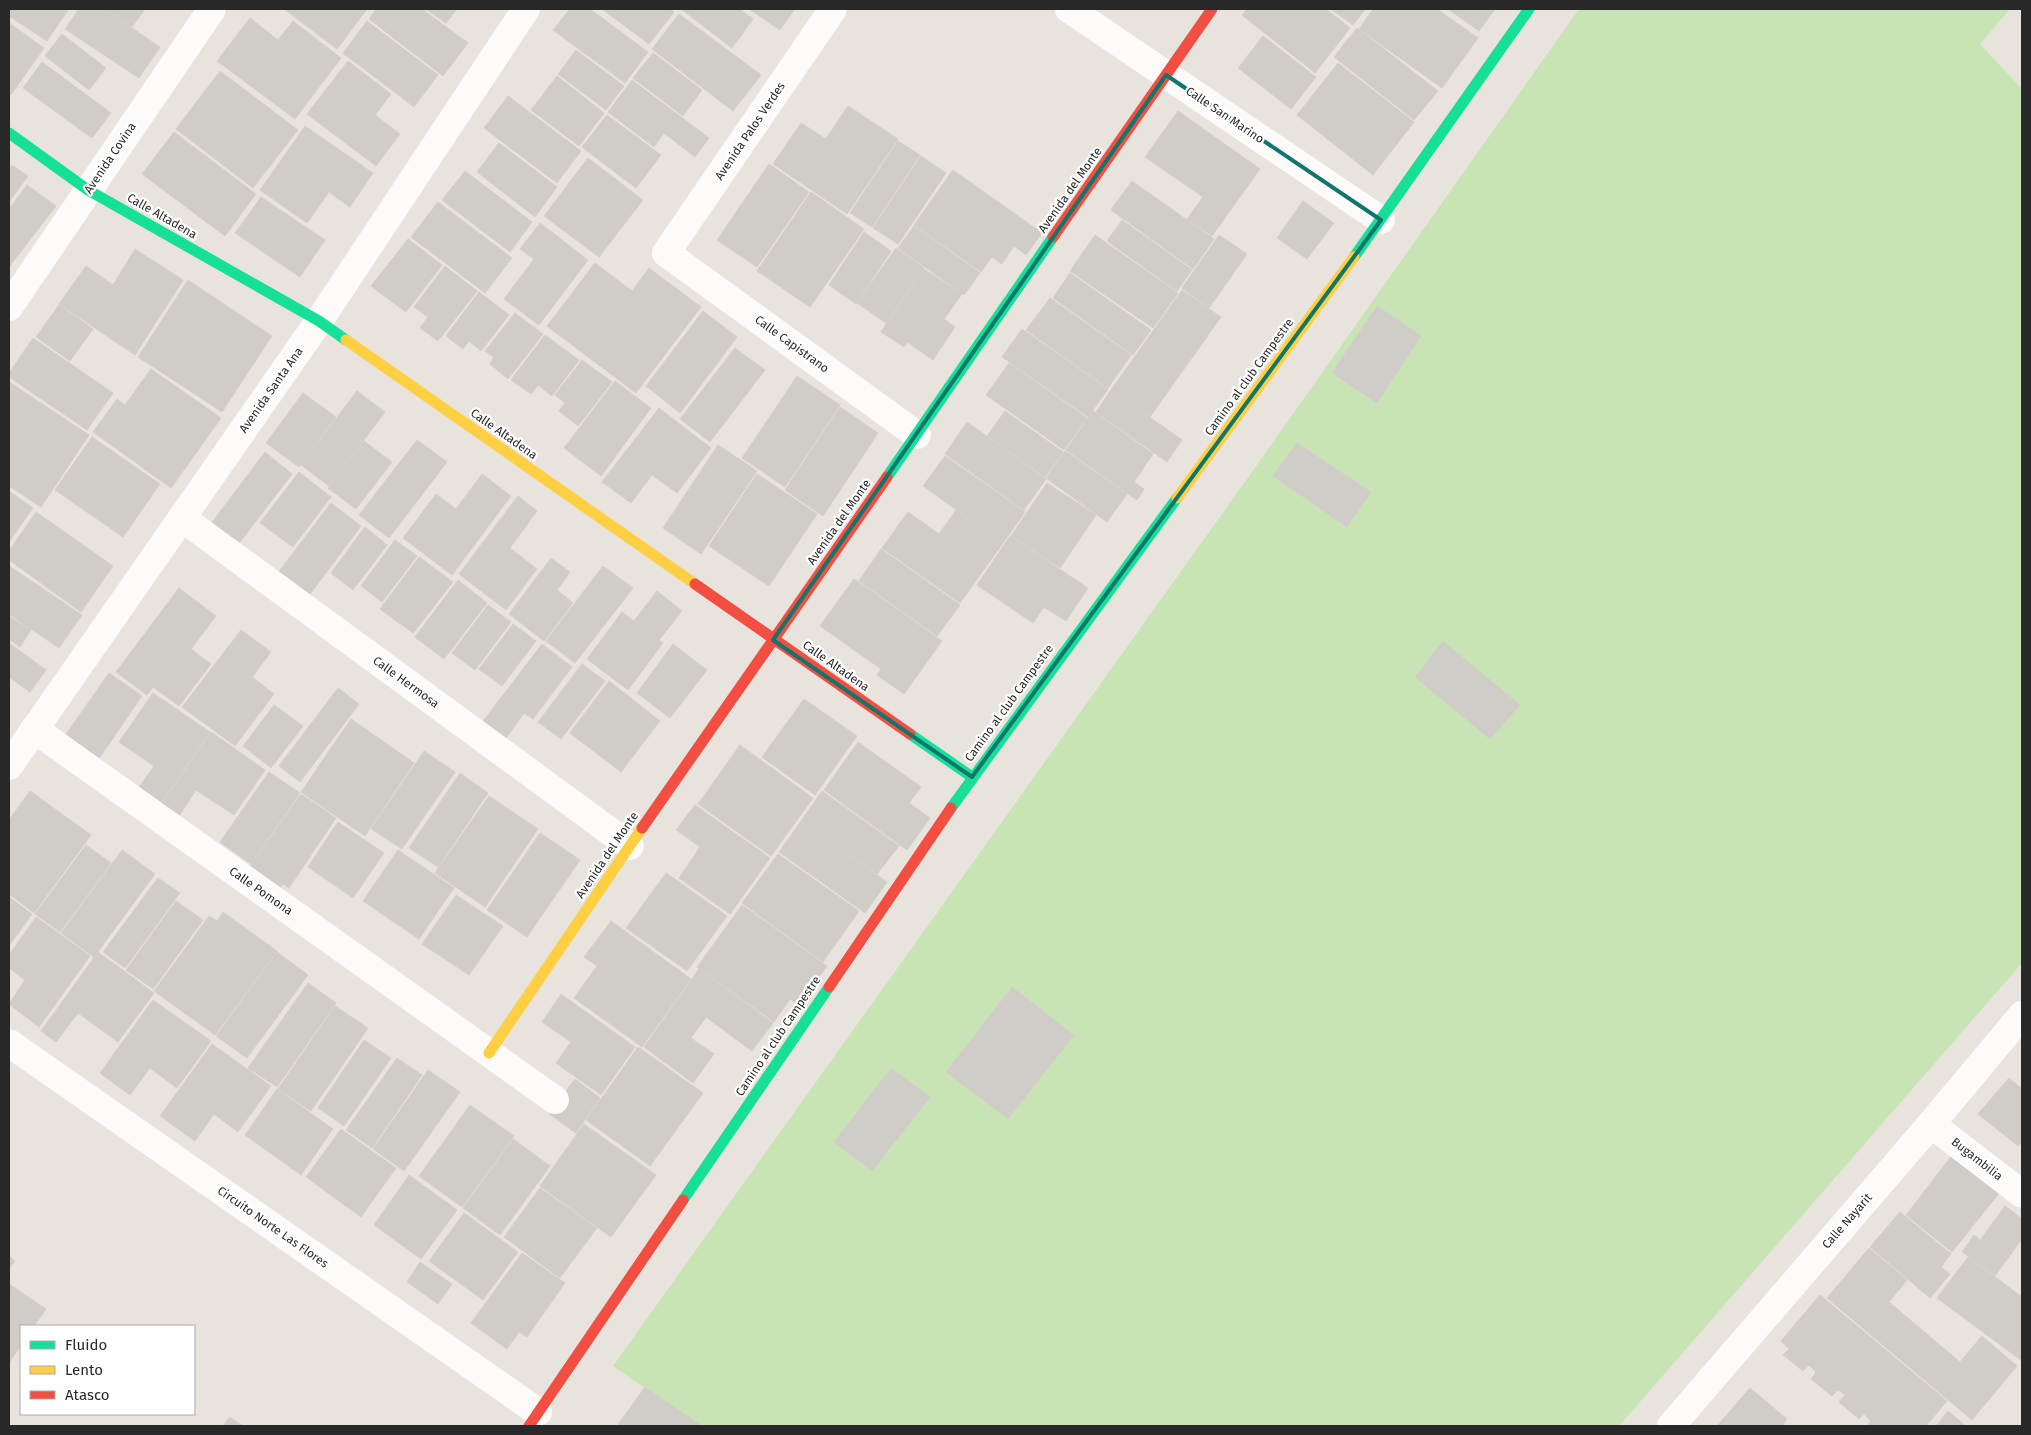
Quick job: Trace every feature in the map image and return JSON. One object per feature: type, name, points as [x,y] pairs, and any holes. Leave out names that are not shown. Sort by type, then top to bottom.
[{"type":"street","name":"Avenida Covina","points":[[9,307],[212,9]]},
{"type":"street","name":"Avenida Santa Ana","points":[[9,766],[319,321],[526,9]]},
{"type":"street","name":"Avenida Palos Verdes","points":[[666,253],[833,9]]},
{"type":"street","name":"Calle San Marino","points":[[1069,9],[1381,220]]},
{"type":"street","name":"Avenida del Monte","points":[[488,1053],[1212,9]]},
{"type":"street","name":"Camino al club Campestre","points":[[533,1419],[972,777],[1381,220],[1529,9]]},
{"type":"street","name":"Calle Altadena","points":[[9,133],[88,190],[319,321],[773,640],[972,777]]},
{"type":"street","name":"Calle Capistrano","points":[[666,253],[917,435]]},
{"type":"street","name":"Calle Hermosa","points":[[182,518],[630,846]]},
{"type":"street","name":"Calle Pomona","points":[[34,730],[555,1100]]},
{"type":"street","name":"Calle Nayarit","points":[[1671,1426],[1931,1124],[2022,1015]]},
{"type":"street","name":"Circuito Norte Las Flores","points":[[9,1043],[533,1419]]},
{"type":"street","name":"Bugambilia","points":[[1931,1124],[2022,1194]]},
{"type":"highlighted area","points":[[1166,75],[1381,220],[972,777],[773,640]]},
{"type":"green space","points":[[1579,9],[2010,9],[1980,44],[2022,89],[2022,963],[1619,1426],[700,1426],[613,1366],[1247,479]]},
{"type":"building","points":[[9,9],[68,10],[47,41],[9,16]]},
{"type":"building","points":[[79,9],[104,9],[160,47],[139,78],[65,29]]},
{"type":"building","points":[[104,9],[145,9],[132,27]]},
{"type":"building","points":[[284,9],[367,9],[337,49]]},
{"type":"building","points":[[376,9],[422,9],[468,43],[443,76],[369,19]]},
{"type":"building","points":[[426,9],[457,9],[446,23]]},
{"type":"building","points":[[570,9],[590,9],[648,52],[625,83],[553,30]]},
{"type":"building","points":[[602,9],[670,9],[674,12],[649,44]]},
{"type":"building","points":[[681,9],[739,9],[753,19],[732,48]]},
{"type":"building","points":[[749,9],[795,9],[780,30]]},
{"type":"building","points":[[1247,9],[1326,9],[1350,28],[1315,73],[1242,15]]},
{"type":"building","points":[[1331,9],[1365,9],[1353,25]]},
{"type":"building","points":[[1373,9],[1437,9],[1478,38],[1442,88],[1359,29]]},
{"type":"building","points":[[1448,9],[1495,9],[1479,31]]},
{"type":"building","points":[[679,14],[761,75],[733,111],[652,49]]},
{"type":"building","points":[[250,18],[278,40],[293,21],[341,58],[295,119],[217,61]]},
{"type":"building","points":[[367,21],[438,75],[414,107],[343,53]]},
{"type":"building","points":[[9,23],[44,48],[11,95],[9,94]]},
{"type":"building","points":[[1357,28],[1438,91],[1414,120],[1334,57]]},
{"type":"building","points":[[62,34],[106,68],[89,90],[45,56]]},
{"type":"building","points":[[1263,36],[1316,77],[1291,109],[1238,68]]},
{"type":"building","points":[[576,50],[624,86],[606,110],[558,74]]},
{"type":"building","points":[[653,53],[702,90],[683,116],[633,78]]},
{"type":"building","points":[[348,61],[391,94],[375,115],[400,134],[376,166],[307,114]]},
{"type":"building","points":[[42,62],[111,113],[92,138],[23,88]]},
{"type":"building","points":[[1338,63],[1414,122],[1373,175],[1297,115]]},
{"type":"building","points":[[220,71],[298,130],[253,188],[176,129]]},
{"type":"building","points":[[557,76],[604,113],[579,146],[531,110]]},
{"type":"building","points":[[632,80],[709,138],[695,157],[664,133],[654,147],[608,112]]},
{"type":"building","points":[[508,96],[581,151],[557,183],[484,128]]},
{"type":"building","points":[[848,106],[898,139],[847,214],[773,164],[801,123],[826,139]]},
{"type":"building","points":[[1178,111],[1260,169],[1212,236],[1187,219],[1203,197],[1145,157]]},
{"type":"building","points":[[607,115],[661,155],[636,188],[582,147]]},
{"type":"building","points":[[305,126],[373,173],[350,207],[329,192],[307,223],[260,190]]},
{"type":"building","points":[[174,132],[256,194],[225,236],[142,174]]},
{"type":"building","points":[[898,141],[920,155],[872,227],[850,213]]},
{"type":"building","points":[[499,143],[557,187],[535,217],[477,172]]},
{"type":"building","points":[[921,156],[946,173],[898,244],[873,228]]},
{"type":"building","points":[[588,158],[643,200],[599,257],[544,216]]},
{"type":"building","points":[[769,164],[809,192],[757,267],[717,240]]},
{"type":"building","points":[[12,165],[28,176],[9,202],[9,170]]},
{"type":"building","points":[[953,170],[1042,233],[1026,255],[1014,246],[1002,264],[992,257],[981,272],[914,225]]},
{"type":"building","points":[[465,171],[532,222],[510,252],[442,200]]},
{"type":"building","points":[[1132,181],[1214,239],[1193,269],[1111,210]]},
{"type":"building","points":[[27,185],[56,206],[9,267],[9,209]]},
{"type":"building","points":[[811,192],[864,229],[810,307],[757,271]]},
{"type":"building","points":[[261,197],[325,240],[300,277],[235,233]]},
{"type":"building","points":[[1303,201],[1334,223],[1307,259],[1277,238]]},
{"type":"building","points":[[438,202],[512,258],[485,293],[411,237]]},
{"type":"building","points":[[1122,220],[1192,270],[1177,291],[1107,241]]},
{"type":"building","points":[[540,223],[588,260],[539,325],[504,299],[534,259],[520,249]]},
{"type":"building","points":[[914,226],[980,273],[964,295],[898,248]]},
{"type":"building","points":[[864,232],[891,251],[856,304],[829,285]]},
{"type":"building","points":[[1095,235],[1178,293],[1153,328],[1070,271]]},
{"type":"building","points":[[1219,235],[1247,254],[1209,308],[1182,288]]},
{"type":"building","points":[[408,239],[442,265],[406,312],[371,286]]},
{"type":"building","points":[[896,248],[924,268],[886,323],[857,303]]},
{"type":"building","points":[[135,249],[183,280],[135,355],[59,304],[86,266],[113,285]]},
{"type":"building","points":[[595,263],[632,291],[649,268],[701,307],[636,393],[547,326]]},
{"type":"building","points":[[445,266],[477,291],[438,341],[420,328],[428,317],[414,307]]},
{"type":"building","points":[[924,269],[962,294],[944,319],[955,327],[933,360],[907,342],[904,347],[881,332]]},
{"type":"building","points":[[1070,273],[1151,330],[1133,355],[1053,298]]},
{"type":"building","points":[[188,280],[272,336],[222,412],[138,357]]},
{"type":"building","points":[[1182,290],[1221,317],[1150,417],[1111,390]]},
{"type":"building","points":[[479,292],[509,315],[481,351],[469,341],[463,349],[446,336]]},
{"type":"building","points":[[1050,298],[1131,355],[1108,388],[1026,330]]},
{"type":"building","points":[[59,305],[93,329],[70,361],[36,337]]},
{"type":"building","points":[[1377,306],[1421,336],[1377,403],[1332,373]]},
{"type":"building","points":[[703,311],[737,337],[680,413],[646,386]]},
{"type":"building","points":[[515,313],[543,334],[508,379],[490,364],[494,357],[485,351]]},
{"type":"building","points":[[1022,329],[1108,389],[1088,417],[1002,357]]},
{"type":"building","points":[[545,335],[579,360],[552,396],[538,385],[531,394],[511,380]]},
{"type":"building","points":[[33,338],[113,393],[87,430],[9,377],[9,373]]},
{"type":"building","points":[[735,348],[765,370],[710,442],[680,419]]},
{"type":"building","points":[[582,360],[612,382],[578,426],[559,411],[565,403],[555,395]]},
{"type":"building","points":[[1009,363],[1087,418],[1064,450],[986,395]]},
{"type":"building","points":[[151,369],[221,418],[171,488],[93,432],[117,399],[125,405]]},
{"type":"building","points":[[797,376],[840,405],[785,487],[742,458]]},
{"type":"building","points":[[615,381],[651,408],[601,476],[564,448]]},
{"type":"building","points":[[9,382],[89,435],[41,507],[9,486]]},
{"type":"building","points":[[1111,390],[1182,440],[1167,462],[1096,412]]},
{"type":"building","points":[[357,391],[385,412],[329,486],[301,465]]},
{"type":"building","points":[[303,393],[336,417],[299,467],[266,443]]},
{"type":"building","points":[[840,407],[878,433],[823,516],[785,490]]},
{"type":"building","points":[[659,408],[711,448],[677,493],[652,475],[631,503],[602,482]]},
{"type":"building","points":[[1005,411],[1063,452],[1045,477],[987,436]]},
{"type":"building","points":[[1093,411],[1153,454],[1134,482],[1144,489],[1137,500],[1066,450]]},
{"type":"building","points":[[967,422],[1046,479],[1024,510],[945,454]]},
{"type":"building","points":[[92,437],[160,484],[123,537],[55,490]]},
{"type":"building","points":[[417,440],[447,462],[389,538],[359,515]]},
{"type":"building","points":[[364,441],[392,462],[356,509],[328,488]]},
{"type":"building","points":[[1297,443],[1371,492],[1347,527],[1273,476]]},
{"type":"building","points":[[718,445],[757,471],[701,554],[663,528]]},
{"type":"building","points":[[1065,451],[1127,494],[1107,522],[1046,478]]},
{"type":"building","points":[[265,452],[292,474],[234,550],[207,529]]},
{"type":"building","points":[[945,456],[1025,512],[1003,543],[923,486]]},
{"type":"building","points":[[299,472],[331,497],[293,547],[260,523]]},
{"type":"building","points":[[482,474],[511,496],[452,575],[403,538],[436,494],[456,509]]},
{"type":"building","points":[[757,474],[817,514],[769,586],[709,546]]},
{"type":"building","points":[[1047,483],[1096,515],[1060,568],[1011,536]]},
{"type":"building","points":[[9,491],[33,508],[9,542]]},
{"type":"building","points":[[518,496],[537,511],[510,548],[537,569],[506,610],[459,574]]},
{"type":"building","points":[[331,503],[361,526],[305,601],[274,578]]},
{"type":"building","points":[[956,510],[1003,543],[960,603],[882,548],[908,512],[939,534]]},
{"type":"building","points":[[36,512],[113,566],[81,612],[9,560],[9,551]]},
{"type":"building","points":[[365,527],[387,545],[353,590],[331,573]]},
{"type":"building","points":[[1010,536],[1088,588],[1066,621],[1044,607],[1033,623],[977,585]]},
{"type":"building","points":[[395,540],[417,556],[382,602],[361,586]]},
{"type":"building","points":[[881,549],[960,605],[937,636],[859,581]]},
{"type":"building","points":[[419,557],[453,582],[413,633],[380,609]]},
{"type":"building","points":[[551,558],[570,572],[557,590],[573,603],[544,641],[509,614]]},
{"type":"building","points":[[9,566],[82,615],[59,648],[9,614]]},
{"type":"building","points":[[603,566],[633,588],[575,663],[546,641]]},
{"type":"building","points":[[854,579],[942,641],[904,694],[877,675],[881,669],[820,626]]},
{"type":"building","points":[[458,580],[487,603],[444,659],[415,637]]},
{"type":"building","points":[[179,588],[216,616],[191,649],[211,664],[179,706],[153,687],[147,695],[116,672]]},
{"type":"building","points":[[657,591],[682,611],[659,640],[663,643],[628,690],[587,659],[622,612],[634,621]]},
{"type":"building","points":[[488,605],[511,622],[475,670],[452,653]]},
{"type":"building","points":[[9,616],[31,630],[20,647],[9,639]]},
{"type":"building","points":[[513,624],[536,641],[502,686],[479,669]]},
{"type":"building","points":[[241,630],[271,652],[252,677],[274,694],[235,746],[182,707]]},
{"type":"building","points":[[1443,641],[1520,705],[1490,739],[1415,677]]},
{"type":"building","points":[[9,643],[46,670],[30,692],[9,677]]},
{"type":"building","points":[[542,644],[572,667],[533,719],[524,713],[504,741],[481,724]]},
{"type":"building","points":[[673,644],[707,670],[670,718],[637,693]]},
{"type":"building","points":[[582,664],[605,681],[561,739],[538,722]]},
{"type":"building","points":[[109,673],[142,696],[96,763],[62,740]]},
{"type":"building","points":[[609,681],[660,721],[621,772],[570,733]]},
{"type":"building","points":[[338,688],[359,704],[300,782],[279,766]]},
{"type":"building","points":[[153,693],[210,732],[157,809],[135,793],[154,766],[119,742]]},
{"type":"building","points":[[804,699],[857,736],[815,795],[762,757]]},
{"type":"building","points":[[274,705],[303,726],[271,768],[243,746]]},
{"type":"building","points":[[351,719],[414,763],[365,836],[301,792]]},
{"type":"building","points":[[211,732],[265,770],[234,815],[196,790],[176,821],[158,809]]},
{"type":"building","points":[[858,742],[921,787],[909,803],[930,818],[907,850],[824,790]]},
{"type":"building","points":[[740,745],[813,798],[771,856],[698,804]]},
{"type":"building","points":[[424,751],[455,772],[402,849],[371,829]]},
{"type":"building","points":[[269,772],[300,793],[251,864],[220,842]]},
{"type":"building","points":[[460,773],[488,793],[438,867],[409,848]]},
{"type":"building","points":[[30,791],[91,835],[34,913],[9,894],[9,820]]},
{"type":"building","points":[[822,791],[899,846],[877,874],[801,821]]},
{"type":"building","points":[[301,794],[336,818],[289,888],[283,884],[277,892],[246,872]]},
{"type":"building","points":[[489,796],[538,829],[485,907],[435,873]]},
{"type":"building","points":[[695,805],[770,858],[730,914],[679,878],[700,847],[676,830]]},
{"type":"building","points":[[801,821],[887,882],[865,913],[779,852]]},
{"type":"building","points":[[338,822],[384,853],[353,898],[308,867]]},
{"type":"building","points":[[540,833],[580,860],[527,937],[487,910]]},
{"type":"building","points":[[86,845],[111,863],[60,932],[35,914]]},
{"type":"building","points":[[122,850],[155,874],[94,957],[61,933]]},
{"type":"building","points":[[398,850],[454,888],[419,939],[363,901]]},
{"type":"building","points":[[778,854],[859,911],[823,962],[742,903]]},
{"type":"building","points":[[666,873],[727,916],[687,971],[626,928]]},
{"type":"building","points":[[158,878],[180,893],[125,968],[103,952]]},
{"type":"building","points":[[456,895],[503,926],[469,975],[422,944]]},
{"type":"building","points":[[9,897],[32,914],[9,946]]},
{"type":"building","points":[[176,901],[203,920],[153,989],[126,970]]},
{"type":"building","points":[[742,905],[827,966],[799,1005],[790,999],[774,1022],[697,967]]},
{"type":"building","points":[[223,912],[277,951],[215,1035],[154,991],[209,916],[217,921]]},
{"type":"building","points":[[36,917],[90,956],[39,1027],[9,1004],[25,980],[9,968],[9,955]]},
{"type":"building","points":[[611,921],[691,979],[642,1047],[574,998],[597,966],[584,957]]},
{"type":"building","points":[[98,952],[154,993],[118,1042],[78,1013],[56,1042],[41,1031]]},
{"type":"building","points":[[277,952],[308,975],[247,1058],[216,1036]]},
{"type":"building","points":[[699,969],[773,1023],[752,1051],[706,1017],[691,1038],[714,1054],[693,1083],[644,1047]]},
{"type":"building","points":[[308,983],[336,1003],[277,1087],[248,1068]]},
{"type":"building","points":[[1012,987],[1074,1035],[1008,1119],[946,1072]]},
{"type":"building","points":[[561,994],[635,1047],[601,1095],[556,1063],[571,1042],[542,1022]]},
{"type":"building","points":[[153,1000],[211,1041],[177,1088],[150,1068],[130,1095],[100,1073]]},
{"type":"building","points":[[335,1006],[368,1028],[311,1111],[278,1089]]},
{"type":"building","points":[[364,1040],[391,1058],[344,1126],[318,1108]]},
{"type":"building","points":[[212,1044],[271,1086],[238,1132],[214,1114],[195,1141],[160,1116]]},
{"type":"building","points":[[638,1047],[703,1093],[650,1166],[586,1120]]},
{"type":"building","points":[[397,1058],[422,1075],[372,1148],[346,1130]]},
{"type":"building","points":[[891,1068],[930,1097],[872,1171],[834,1142]]},
{"type":"building","points":[[428,1070],[460,1092],[404,1171],[373,1149]]},
{"type":"building","points":[[2009,1078],[2022,1089],[2022,1141],[2018,1146],[1978,1114]]},
{"type":"building","points":[[575,1079],[600,1098],[576,1133],[549,1114]]},
{"type":"building","points":[[277,1089],[333,1129],[301,1175],[245,1135]]},
{"type":"building","points":[[470,1105],[514,1136],[462,1207],[419,1176]]},
{"type":"building","points":[[584,1124],[656,1175],[611,1237],[540,1186]]},
{"type":"building","points":[[341,1129],[396,1168],[361,1217],[306,1177]]},
{"type":"building","points":[[513,1139],[550,1166],[500,1235],[463,1208]]},
{"type":"building","points":[[1953,1154],[2000,1192],[1952,1252],[1906,1215]]},
{"type":"building","points":[[409,1175],[457,1210],[421,1259],[374,1225]]},
{"type":"building","points":[[540,1188],[597,1228],[560,1278],[504,1237]]},
{"type":"building","points":[[2005,1206],[2022,1219],[2022,1239],[1995,1276],[1962,1252],[1974,1235],[1980,1240]]},
{"type":"building","points":[[1900,1212],[1951,1254],[1941,1267],[1950,1274],[1930,1298],[1870,1247]]},
{"type":"building","points":[[464,1213],[518,1252],[483,1300],[429,1261]]},
{"type":"building","points":[[1869,1248],[1907,1280],[1889,1302],[1960,1362],[1982,1336],[2017,1366],[1972,1420],[1827,1298]]},
{"type":"building","points":[[522,1253],[565,1283],[527,1337],[519,1332],[507,1349],[471,1323]]},
{"type":"building","points":[[9,1256],[15,1261],[9,1269]]},
{"type":"building","points":[[1968,1257],[2022,1297],[2022,1361],[1937,1298]]},
{"type":"building","points":[[420,1262],[452,1284],[438,1304],[407,1282]]},
{"type":"building","points":[[9,1284],[46,1309],[35,1325],[20,1325],[20,1346],[9,1363]]},
{"type":"building","points":[[1820,1295],[1947,1401],[1926,1426],[1867,1426],[1871,1421],[1864,1414],[1859,1419],[1839,1402],[1845,1395],[1838,1390],[1832,1396],[1811,1379],[1816,1372],[1809,1365],[1803,1371],[1783,1355],[1789,1349],[1781,1341]]},
{"type":"building","points":[[645,1387],[702,1426],[617,1426]]},
{"type":"building","points":[[1750,1388],[1787,1419],[1782,1426],[1717,1426]]},
{"type":"building","points":[[1948,1411],[1966,1426],[1936,1426]]},
{"type":"building","points":[[230,1417],[243,1426],[223,1426]]},
{"type":"traffic: fast","points":[[1354,257],[1529,9]]},
{"type":"traffic: fast","points":[[9,133],[88,190],[319,321],[346,340]]},
{"type":"traffic: fast","points":[[887,477],[1053,237]]},
{"type":"traffic: fast","points":[[951,808],[1177,498]]},
{"type":"traffic: fast","points":[[910,734],[972,777]]},
{"type":"traffic: fast","points":[[683,1200],[829,987]]},
{"type":"traffic: slow","points":[[1177,498],[1354,257]]},
{"type":"traffic: slow","points":[[346,340],[695,584]]},
{"type":"traffic: slow","points":[[489,1053],[642,828]]},
{"type":"traffic: jam","points":[[1053,237],[1212,9]]},
{"type":"traffic: jam","points":[[642,828],[887,477]]},
{"type":"traffic: jam","points":[[695,584],[910,734]]},
{"type":"traffic: jam","points":[[829,987],[951,808]]},
{"type":"traffic: jam","points":[[529,1426],[683,1200]]}]
